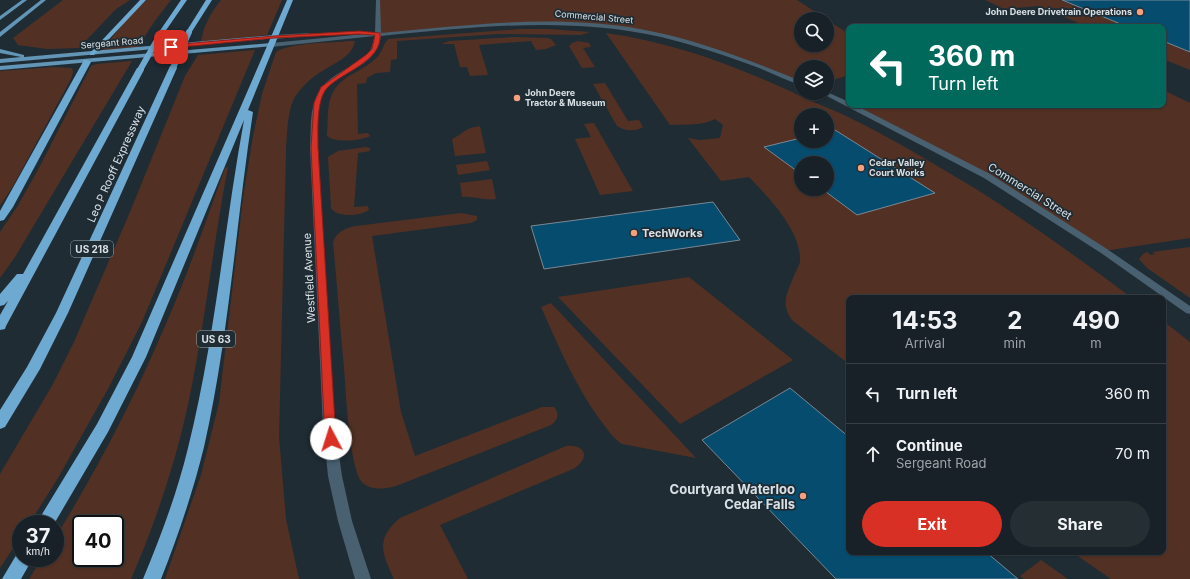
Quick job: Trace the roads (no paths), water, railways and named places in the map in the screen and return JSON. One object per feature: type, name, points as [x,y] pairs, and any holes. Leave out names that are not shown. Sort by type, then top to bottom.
[{"type":"highway","points":[[0,218],[37,154],[89,58],[131,11],[143,0]]},
{"type":"highway","name":"Leo P Rooff Expressway","points":[[0,326],[140,70],[175,11],[184,0]]},
{"type":"highway","name":"Leo P Rooff Expressway","points":[[0,424],[33,369],[62,313],[189,32],[210,0]]},
{"type":"highway","points":[[274,37],[290,0]]},
{"type":"highway","name":"US 63","points":[[152,579],[180,506],[198,440],[212,365],[229,257],[240,158],[252,92],[274,37]]},
{"type":"highway","points":[[51,515],[103,428],[139,357],[167,287],[252,92]]},
{"type":"highway","points":[[0,302],[38,257]]},
{"type":"highway","points":[[11,579],[18,567]]},
{"type":"main road","points":[[0,18],[25,0]]},
{"type":"main road","points":[[0,34],[44,0]]},
{"type":"main road","name":"Sergeant Road","points":[[0,68],[274,37]]},
{"type":"main road","name":"Sergeant Road","points":[[0,61],[50,58],[89,58],[271,45]]},
{"type":"main road","points":[[0,51],[27,57],[50,58]]},
{"type":"street","name":"Westfield Avenue","points":[[363,579],[345,521],[335,476],[329,427],[314,148],[317,103],[319,95],[324,87],[368,56],[374,49],[378,34],[378,0]]},
{"type":"street","name":"Commercial Street","points":[[378,34],[509,24],[562,24],[615,28],[646,32],[690,42],[794,79]]},
{"type":"street","points":[[274,37],[359,32],[378,34]]},
{"type":"street","points":[[271,45],[378,34]]},
{"type":"street","name":"Commercial Street","points":[[834,98],[846,104]]},
{"type":"street","name":"Commercial Street","points":[[855,108],[987,176],[1104,251],[1190,311]]},
{"type":"place","name":"John Deere Drivetrain Operations","points":[[1140,12]]},
{"type":"place","name":"John Deere Tractor & Museum","points":[[517,98]]},
{"type":"place","name":"Cedar Valley Court Works","points":[[861,168]]},
{"type":"place","name":"TechWorks","points":[[634,233]]},
{"type":"place","name":"Courtyard Waterloo Cedar Falls","points":[[803,496]]}]
